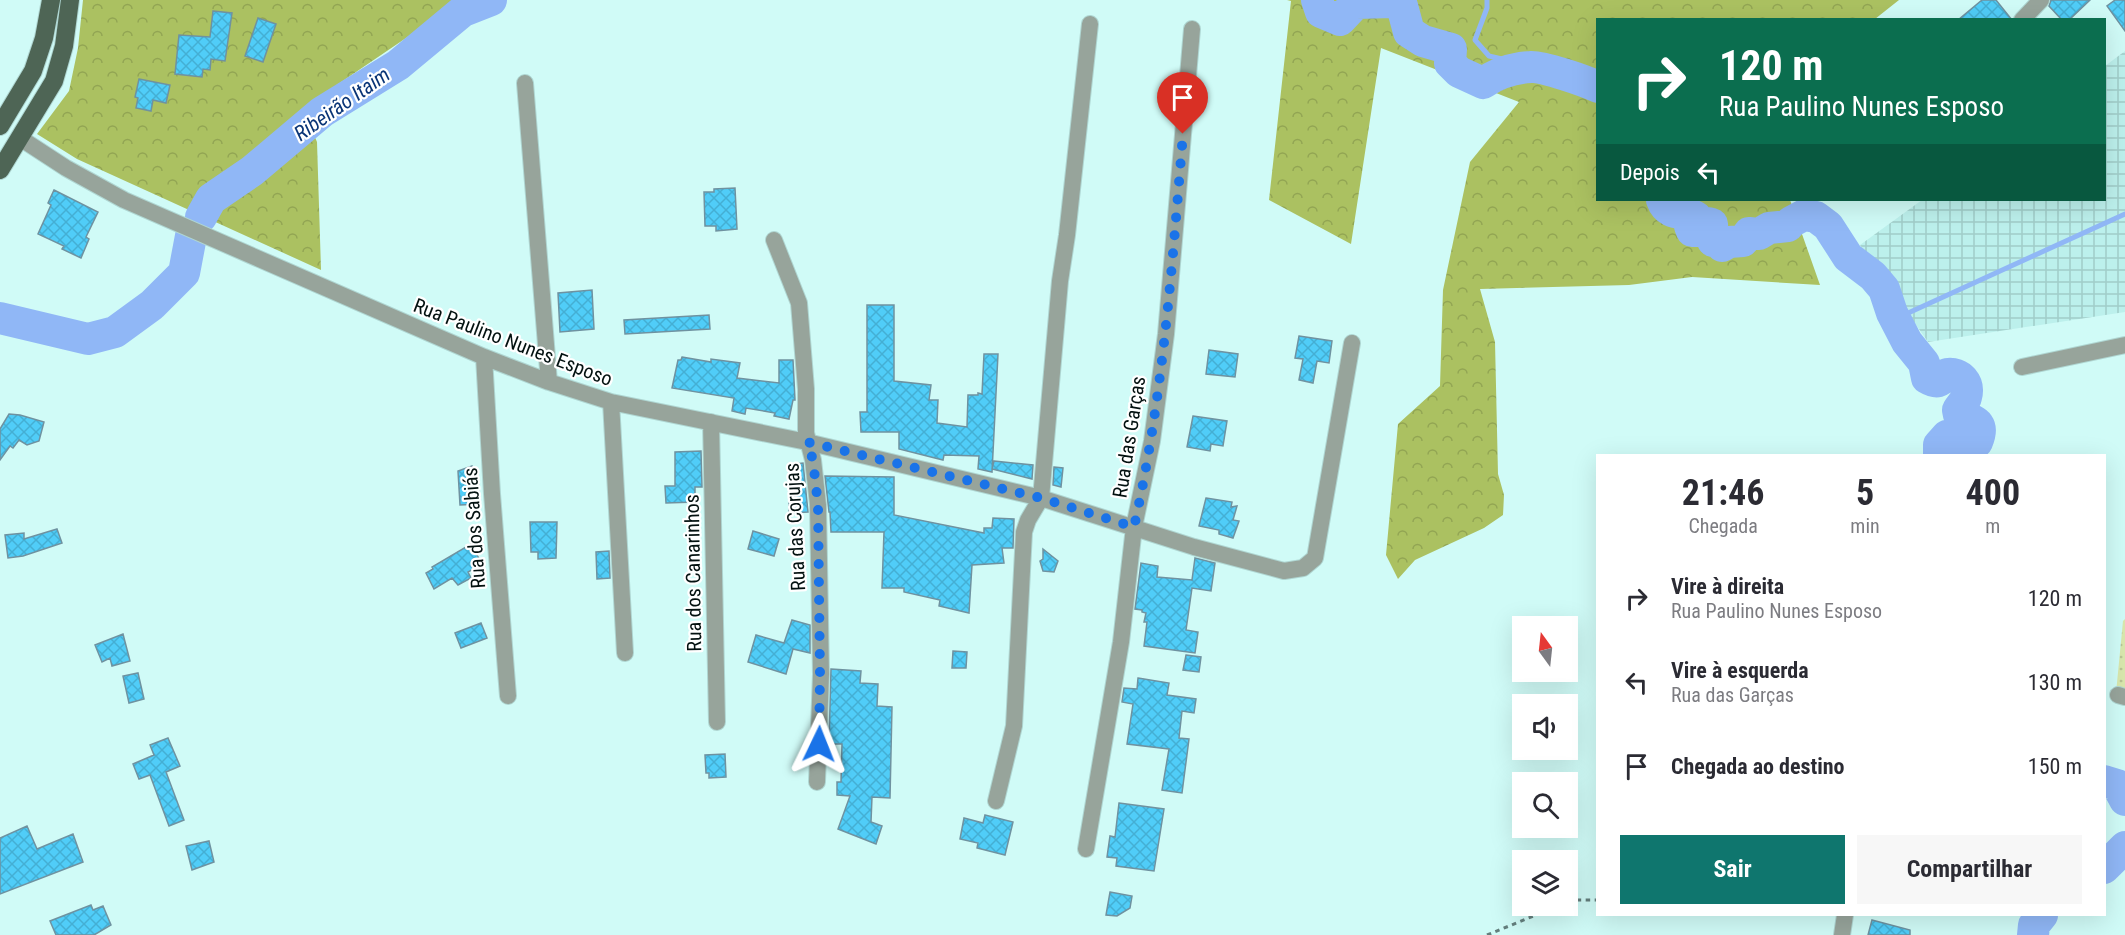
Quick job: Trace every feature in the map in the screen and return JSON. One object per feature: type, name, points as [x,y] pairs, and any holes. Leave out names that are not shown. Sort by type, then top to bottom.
[{"type":"main road","points":[[20,138],[15,127],[29,92],[44,38],[51,0]]},
{"type":"main road","points":[[0,170],[54,81],[64,46],[70,0]]},
{"type":"main road","points":[[0,126],[33,71]]},
{"type":"main road","points":[[0,147],[9,140],[20,138]]},
{"type":"street","points":[[2024,18],[2041,0]]},
{"type":"street","points":[[996,801],[1014,726],[1024,532],[1041,498],[1060,281],[1090,24]]},
{"type":"street","name":"Rua das Garças","points":[[1086,849],[1121,642],[1134,527],[1152,441],[1166,334],[1192,29]]},
{"type":"street","points":[[525,83],[549,382]]},
{"type":"street","name":"Rua Paulino Nunes Esposo","points":[[20,138],[66,168],[124,200],[484,357],[549,382],[611,402],[807,442],[1041,498],[1194,547],[1284,571],[1303,568],[1315,558],[1352,344]]},
{"type":"street","name":"Rua das Corujas","points":[[774,240],[799,303],[806,388],[807,442],[813,460],[818,505],[820,685],[817,782]]},
{"type":"street","points":[[2022,367],[2125,345]]},
{"type":"street","name":"Rua dos Sabiás","points":[[484,357],[508,696]]},
{"type":"street","points":[[611,402],[625,653]]},
{"type":"street","name":"Rua dos Canarinhos","points":[[711,422],[717,722]]},
{"type":"street","points":[[1842,935],[1845,916]]},
{"type":"path","points":[[1578,900],[1596,900]]},
{"type":"path","points":[[1487,935],[1534,916]]},
{"type":"shaded area","points":[[2125,51],[2125,312],[1928,342],[1860,245],[1921,201],[2106,201],[2106,65]]},
{"type":"green space","points":[[83,0],[462,0],[303,108],[317,142],[321,270],[77,159],[37,134],[69,91],[78,48]]},
{"type":"green space","points":[[1287,0],[1899,0],[1876,18],[1596,18],[1596,201],[1790,201],[1820,285],[1692,277],[1629,285],[1480,289],[1495,342],[1498,474],[1504,495],[1503,515],[1484,528],[1415,560],[1398,579],[1386,555],[1398,424],[1440,386],[1443,290],[1470,162],[1519,102],[1381,48],[1351,244],[1269,200],[1291,1]]},
{"type":"green space","points":[[2125,619],[2125,694],[2116,693]]},
{"type":"building","points":[[1982,0],[1996,0],[2010,18],[1960,18]]},
{"type":"building","points":[[2051,0],[2090,0],[2071,18],[2060,18],[2049,6]]},
{"type":"building","points":[[2115,0],[2125,0],[2125,31],[2107,6]]},
{"type":"building","points":[[213,11],[232,13],[225,61],[211,59],[210,70],[203,69],[202,77],[175,74],[179,35],[210,37]]},
{"type":"building","points":[[258,18],[276,24],[263,62],[245,56]]},
{"type":"building","points":[[139,79],[170,85],[166,103],[153,100],[151,111],[136,108],[138,98],[135,97]]},
{"type":"building","points":[[735,188],[737,229],[716,231],[716,226],[705,226],[704,192]]},
{"type":"building","points":[[54,190],[98,212],[86,237],[89,239],[81,258],[62,249],[64,246],[38,234],[51,205],[48,203]]},
{"type":"building","points":[[592,290],[594,329],[560,332],[558,293]]},
{"type":"building","points":[[867,305],[894,305],[894,381],[931,385],[929,400],[938,400],[937,423],[967,427],[968,395],[982,394],[984,354],[998,354],[992,472],[978,469],[979,456],[944,455],[943,460],[899,449],[899,432],[861,432],[860,412],[867,412]]},
{"type":"building","points":[[709,315],[710,329],[625,334],[624,320]]},
{"type":"building","points":[[1299,336],[1332,341],[1329,363],[1317,361],[1313,383],[1299,380],[1303,359],[1295,358]]},
{"type":"building","points":[[1209,350],[1238,354],[1235,377],[1206,374]]},
{"type":"building","points":[[682,357],[711,362],[711,359],[740,363],[737,378],[779,383],[779,360],[793,360],[795,400],[793,400],[789,419],[774,416],[775,413],[746,408],[745,414],[732,411],[734,398],[672,388],[678,360]]},
{"type":"building","points":[[9,414],[44,422],[39,441],[27,445],[19,440],[13,448],[10,446],[0,460],[0,429]]},
{"type":"building","points":[[1193,416],[1227,421],[1223,446],[1211,444],[1210,451],[1187,447]]},
{"type":"building","points":[[701,451],[702,487],[695,487],[695,502],[666,503],[665,486],[675,486],[675,452]]},
{"type":"building","points":[[994,461],[1033,465],[1032,479],[992,469]]},
{"type":"building","points":[[803,463],[808,512],[789,513],[789,497],[795,497],[795,464]]},
{"type":"building","points":[[472,466],[476,480],[478,479],[480,504],[460,505],[458,471]]},
{"type":"building","points":[[1054,467],[1063,468],[1061,487],[1053,485]]},
{"type":"building","points":[[825,476],[894,477],[894,515],[984,533],[984,528],[992,528],[993,518],[1014,519],[1013,548],[1002,548],[1004,563],[972,565],[969,613],[939,606],[940,600],[904,592],[904,588],[882,588],[884,532],[831,532]]},
{"type":"building","points":[[1206,498],[1232,502],[1231,507],[1237,506],[1233,520],[1239,521],[1233,538],[1219,534],[1219,530],[1199,526]]},
{"type":"building","points":[[530,522],[557,522],[556,558],[538,559],[538,552],[531,552]]},
{"type":"building","points":[[57,529],[62,543],[23,556],[8,558],[5,535],[24,533],[24,539]]},
{"type":"building","points":[[753,531],[779,539],[774,556],[748,549]]},
{"type":"building","points":[[471,544],[482,564],[468,572],[471,578],[458,585],[452,578],[434,589],[426,573]]},
{"type":"building","points":[[1043,549],[1058,561],[1054,572],[1043,571],[1040,561],[1043,559]]},
{"type":"building","points":[[609,551],[610,578],[597,579],[596,552]]},
{"type":"building","points":[[1195,558],[1215,563],[1211,591],[1192,588],[1186,630],[1198,632],[1195,653],[1144,646],[1146,613],[1135,609],[1141,563],[1158,566],[1157,577],[1192,580]]},
{"type":"building","points":[[792,620],[810,625],[810,653],[793,649],[786,674],[748,662],[756,635],[784,643]]},
{"type":"building","points":[[481,623],[487,638],[461,648],[455,633]]},
{"type":"building","points":[[123,634],[130,661],[112,666],[110,658],[102,662],[95,645]]},
{"type":"building","points":[[953,651],[967,652],[966,668],[952,668]]},
{"type":"building","points":[[1186,655],[1201,657],[1199,672],[1183,670]]},
{"type":"building","points":[[831,669],[861,671],[860,683],[878,684],[877,706],[892,707],[890,798],[872,797],[871,822],[882,826],[876,844],[838,829],[850,796],[837,795],[837,782],[841,782],[842,744],[829,744]]},
{"type":"building","points":[[138,673],[144,699],[129,703],[123,676]]},
{"type":"building","points":[[1138,678],[1169,683],[1167,695],[1196,699],[1194,713],[1182,711],[1179,738],[1189,739],[1182,793],[1162,790],[1169,749],[1127,744],[1133,704],[1122,702],[1124,688],[1137,689]]},
{"type":"building","points":[[168,738],[180,766],[166,772],[184,820],[169,826],[150,775],[139,779],[133,764],[154,755],[150,745]]},
{"type":"building","points":[[725,754],[726,777],[709,778],[709,773],[706,773],[705,755]]},
{"type":"building","points":[[1119,803],[1164,809],[1154,871],[1116,866],[1117,858],[1107,857],[1110,836],[1115,837]]},
{"type":"building","points":[[985,815],[1013,822],[1005,855],[977,848],[978,843],[960,839],[964,818],[983,823]]},
{"type":"building","points":[[27,826],[37,849],[73,834],[83,862],[0,894],[0,838]]},
{"type":"building","points":[[209,841],[214,862],[192,870],[186,846]]},
{"type":"building","points":[[1110,892],[1132,896],[1130,908],[1117,916],[1106,915]]},
{"type":"building","points":[[91,905],[93,910],[103,906],[111,925],[94,935],[56,935],[50,921]]},
{"type":"building","points":[[1872,920],[1910,930],[1910,935],[1868,935]]},
{"type":"waterway","name":"Ribeirão Itaim","points":[[201,217],[211,199],[252,171],[322,112],[398,65],[463,11],[491,0]]},
{"type":"waterway","name":"Ribeirão Itaim","points":[[1317,0],[1321,12],[1340,20],[1356,3],[1393,2],[1402,6],[1409,32],[1423,41],[1451,49],[1450,63],[1459,72],[1483,83],[1506,72],[1537,67],[1596,86]]},
{"type":"waterway","name":"Ribeirão Itaim","points":[[1487,0],[1487,8],[1475,40],[1489,56],[1532,66]]},
{"type":"waterway","name":"Ribeirão Itaim","points":[[1663,201],[1672,211],[1696,217],[1690,226],[1692,231],[1699,231],[1708,223],[1712,224],[1713,241],[1722,246],[1729,242],[1743,241],[1749,233],[1759,234],[1769,228],[1788,226],[1804,215],[1816,217],[1828,226],[1848,257],[1873,276],[1884,289],[1892,313],[1907,342],[1924,363],[1927,378],[1938,381],[1947,374],[1952,374],[1960,377],[1967,387],[1966,397],[1958,410],[1959,415],[1979,426],[1977,442],[1967,444],[1955,435],[1947,436],[1939,445],[1939,454]]},
{"type":"waterway","points":[[1895,319],[2125,214]]},
{"type":"waterway","name":"Ribeirão Itaim","points":[[0,318],[88,339],[115,332],[152,305],[184,273],[191,236]]},
{"type":"waterway","name":"Ribeirão Itaim","points":[[2106,782],[2117,785],[2125,800]]},
{"type":"waterway","name":"Ribeirão Itaim","points":[[2106,866],[2125,847]]},
{"type":"waterway","name":"Ribeirão Itaim","points":[[2033,935],[2034,925],[2041,916]]},
{"type":"route","points":[[819,744],[818,505],[812,451],[807,442],[1041,498],[1134,527],[1152,441],[1166,334],[1183,134]]}]
